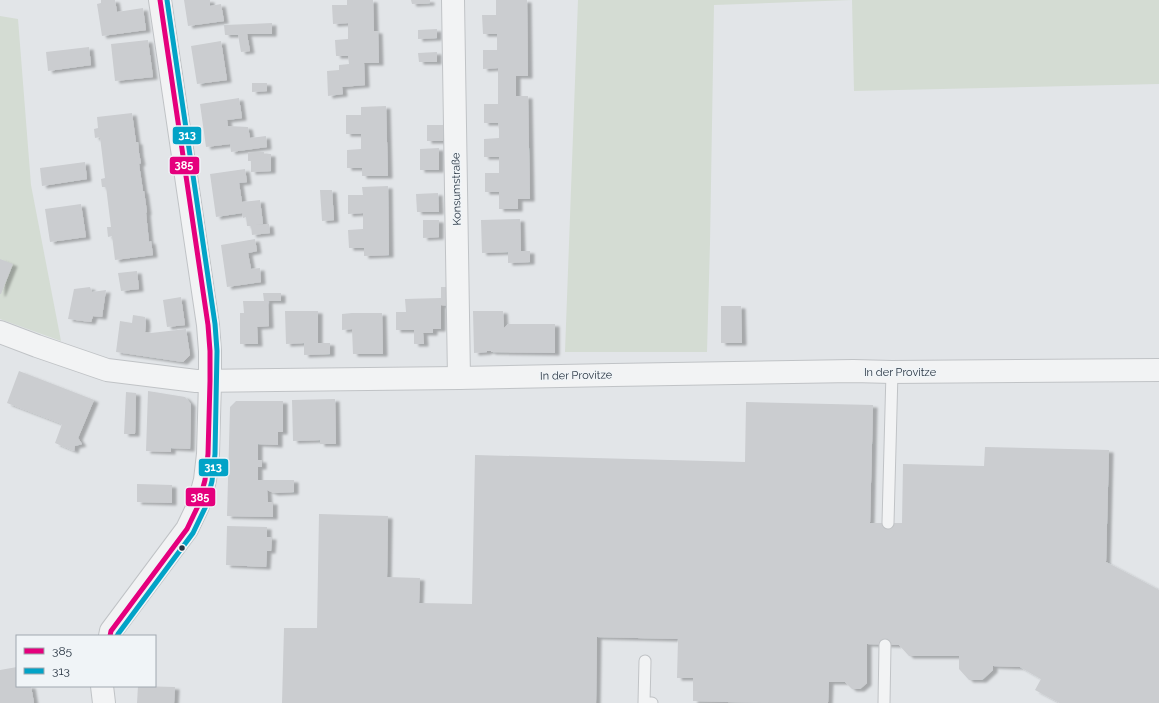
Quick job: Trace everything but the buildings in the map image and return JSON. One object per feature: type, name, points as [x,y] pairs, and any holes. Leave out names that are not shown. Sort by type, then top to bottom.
[{"type":"street","points":[[110,635],[111,631],[123,614],[187,529],[198,506],[205,480],[208,454],[210,351],[208,326],[160,0]]},
{"type":"street","name":"Konsumstraße","points":[[453,0],[459,378]]},
{"type":"street","name":"In der Provitze","points":[[0,332],[107,370],[196,381],[845,371],[1159,370]]},
{"type":"street","points":[[102,687],[104,703]]},
{"type":"lane","points":[[888,523],[892,372]]},
{"type":"lane","points":[[884,703],[885,645]]},
{"type":"lane","points":[[645,661],[644,703],[652,703]]},
{"type":"shaded area","points":[[578,0],[852,0],[714,5],[707,352],[565,352]]},
{"type":"shaded area","points":[[852,0],[1159,0],[1159,84],[854,91]]},
{"type":"shaded area","points":[[0,16],[18,19],[31,185],[61,341],[0,319]]},
{"type":"transit line","name":"385","points":[[110,635],[111,631],[187,529],[198,506],[205,480],[208,454],[210,381],[208,325],[160,0]]},
{"type":"transit line","name":"313","points":[[118,635],[193,533],[205,508],[212,481],[215,454],[217,351],[215,324],[167,0]]}]
